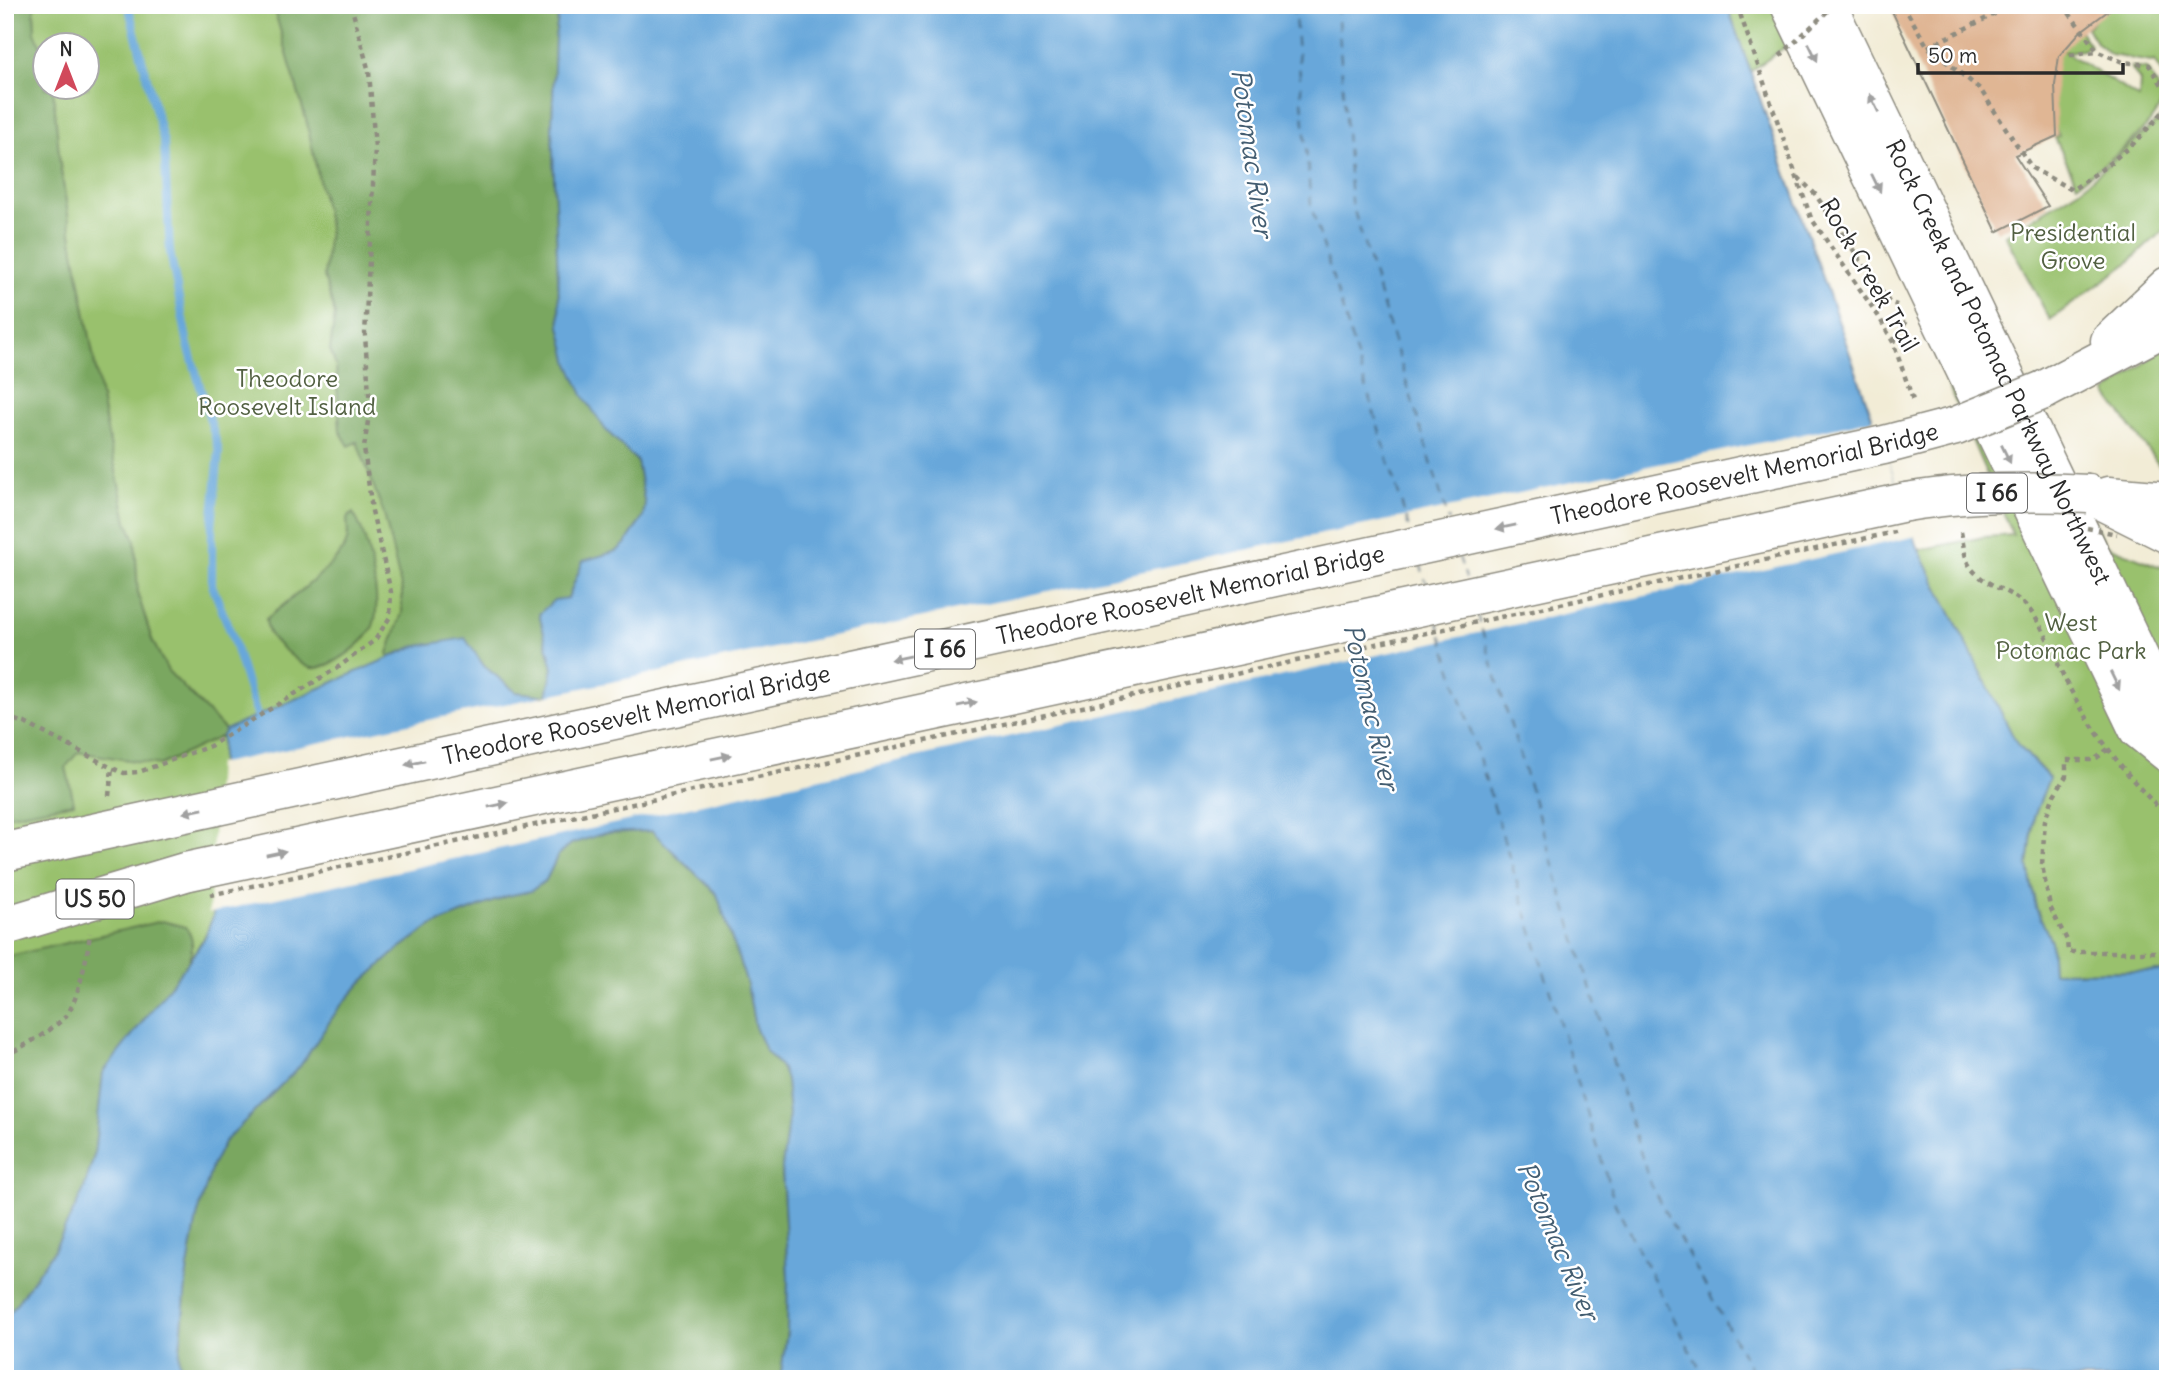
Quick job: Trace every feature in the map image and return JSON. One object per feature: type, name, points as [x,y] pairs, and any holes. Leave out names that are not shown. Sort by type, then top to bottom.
[{"type":"main road","name":"Rock Creek and Potomac Parkway Northwest","points":[[1790,5],[2138,729],[2168,753]]},
{"type":"main road","name":"Rock Creek and Potomac Parkway Northwest","points":[[1827,5],[2168,717]]},
{"type":"main road","name":"I 66","points":[[2078,371],[2168,286]]},
{"type":"main road","points":[[2078,371],[2168,325]]},
{"type":"main road","name":"Theodore Roosevelt Memorial Bridge","points":[[5,852],[1884,446],[1955,426],[2044,390],[2078,371]]},
{"type":"main road","name":"I 66","points":[[5,905],[196,884],[1874,508],[1932,498],[2017,492],[2088,494],[2168,501]]},
{"type":"main road","points":[[2088,494],[2168,534]]},
{"type":"main road","name":"US 50","points":[[5,926],[196,884]]},
{"type":"path","points":[[5,717],[24,723],[78,752],[124,772],[138,772],[210,746],[238,729],[358,654],[375,640],[390,617],[391,592],[372,511],[364,448],[370,408],[365,335],[375,148],[369,72],[351,5]]},
{"type":"path","name":"Rock Creek Trail","points":[[1737,5],[1811,218],[1879,317],[1893,342],[1914,403]]},
{"type":"path","points":[[1786,68],[1780,56],[1835,5]]},
{"type":"path","points":[[1903,5],[1928,47],[1980,89],[2032,168],[2072,190],[2133,144],[2168,107]]},
{"type":"path","points":[[1928,47],[2013,5]]},
{"type":"path","points":[[2063,5],[2098,52]]},
{"type":"path","points":[[2070,55],[2098,52],[2123,62],[2149,65],[2168,94]]},
{"type":"path","points":[[1798,177],[1815,194],[1889,302],[1900,306],[1896,296]]},
{"type":"path","points":[[1893,342],[1907,321]]},
{"type":"path","points":[[196,884],[1904,530]]},
{"type":"path","points":[[1961,531],[1969,564],[1989,583],[2026,605],[2040,625],[2070,688],[2108,748],[2141,792],[2168,817]]},
{"type":"path","points":[[2108,748],[2094,760],[2066,760],[2066,776],[2054,795],[2045,820],[2042,865],[2050,907],[2067,940],[2068,952],[2168,951]]},
{"type":"green space","name":"Theodore Roosevelt Island","points":[[5,5],[560,5],[555,38],[568,598],[225,730],[222,736],[213,916],[205,936],[187,964],[5,1320]]},
{"type":"green space","points":[[5,5],[34,5],[32,102],[54,102],[60,164],[73,245],[107,430],[127,521],[135,540],[138,594],[152,640],[168,671],[225,730],[222,736],[160,765],[78,752],[66,767],[74,803],[5,816]]},
{"type":"green space","points":[[273,5],[560,5],[555,38],[552,128],[560,326],[605,429],[637,461],[645,505],[643,517],[625,544],[617,551],[584,561],[568,598],[539,614],[553,668],[547,696],[516,692],[484,666],[465,639],[413,647],[389,657],[402,613],[402,591],[384,514],[357,442],[349,446],[340,431],[336,366],[330,350],[335,315],[324,276],[329,228],[307,123]]},
{"type":"green space","points":[[1727,5],[1844,5],[1750,72]]},
{"type":"green space","points":[[2071,5],[2168,5],[2168,83],[2154,61],[2111,55],[2097,44],[2087,28],[2093,22]]},
{"type":"green space","points":[[2064,7],[2090,46],[2084,50],[2065,52],[2139,98],[2140,81],[2131,67],[2146,69],[2161,94],[2157,113],[2137,136],[2077,184],[2055,138],[2059,136],[2001,15]]},
{"type":"green space","name":"Presidential Grove","points":[[2168,112],[2168,226],[2128,263],[2050,320],[2005,235],[2080,189]]},
{"type":"green space","name":"West Potomac Park","points":[[2001,337],[2106,545],[2168,570],[2168,971],[2053,972],[2051,941],[2036,908],[2028,866],[2034,817],[2049,777],[2017,744],[1919,550],[1984,537],[2013,535],[1935,355]]},
{"type":"green space","points":[[2168,345],[2168,472],[2164,472],[2106,393]]},
{"type":"green space","points":[[353,513],[372,566],[376,598],[374,623],[365,638],[348,653],[338,660],[311,668],[299,662],[276,642],[268,630],[266,619],[311,582],[343,550],[347,541],[347,518]]},
{"type":"green space","points":[[652,831],[717,894],[747,984],[755,1027],[765,1050],[781,1067],[786,1079],[789,1114],[782,1168],[788,1277],[787,1333],[780,1379],[184,1379],[179,1360],[187,1273],[197,1217],[212,1166],[224,1142],[300,1066],[338,1009],[361,983],[400,948],[431,926],[507,896],[531,891],[546,880],[558,855],[571,844],[605,833]]},
{"type":"green space","points":[[162,921],[186,927],[191,937],[191,954],[187,964],[103,1073],[94,1156],[83,1192],[54,1250],[5,1320],[5,957]]},
{"type":"water","name":"Potomac River","points":[[560,5],[1727,5],[1919,550],[2017,744],[2049,778],[2034,817],[2028,866],[2036,908],[2051,941],[2053,972],[2168,971],[2168,1379],[780,1379],[787,1333],[788,1277],[782,1168],[789,1114],[786,1079],[781,1067],[765,1050],[755,1027],[747,984],[717,894],[652,831],[605,833],[571,844],[558,855],[546,880],[531,891],[507,896],[431,926],[400,948],[361,983],[338,1009],[300,1066],[224,1142],[212,1166],[197,1217],[187,1273],[179,1360],[184,1379],[5,1379],[5,1320],[54,1250],[83,1192],[94,1156],[103,1073],[187,964],[205,937],[213,916],[222,736],[225,730],[413,647],[465,638],[484,666],[516,692],[547,696],[553,668],[539,614],[554,600],[568,598],[583,561],[617,551],[625,544],[643,517],[645,505],[637,461],[605,429],[583,395],[569,364],[560,326],[552,128],[555,38]]},
{"type":"pier","points":[[1875,419],[1902,503],[1917,536],[209,913],[217,764]]},
{"type":"building","points":[[1889,5],[2116,5],[2080,32],[2059,56],[2055,85],[2057,136],[2015,155],[2048,206],[1997,232]]},
{"type":"waterway","points":[[128,5],[164,143],[170,252],[188,345],[219,451],[212,527],[212,585],[231,633],[260,725]]},
{"type":"ferry route","points":[[1294,5],[1311,206],[1409,528]]},
{"type":"ferry route","points":[[1337,5],[1351,201],[1449,521]]},
{"type":"ferry route","points":[[1459,557],[1466,578]]},
{"type":"ferry route","points":[[1420,563],[1427,585]]},
{"type":"ferry route","points":[[1477,614],[1650,1184],[1756,1379]]},
{"type":"ferry route","points":[[1437,620],[1615,1204],[1705,1379]]}]
